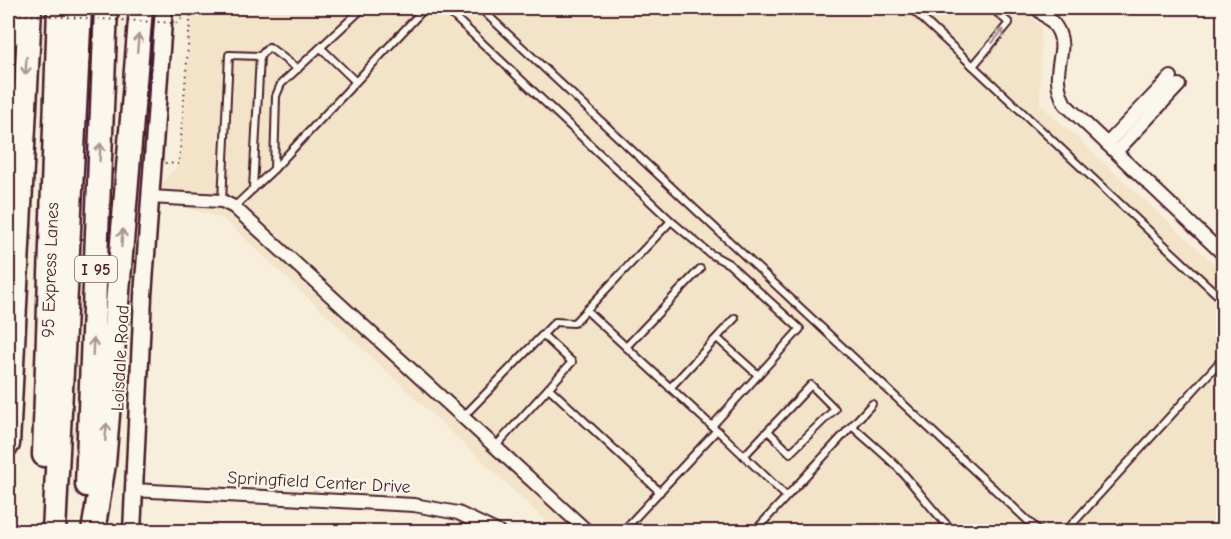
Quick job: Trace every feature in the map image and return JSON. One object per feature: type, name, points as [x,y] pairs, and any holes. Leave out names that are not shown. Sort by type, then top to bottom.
[{"type":"highway","points":[[8,36],[9,8]]},
{"type":"highway","points":[[8,444],[30,8]]},
{"type":"highway","name":"95 Express Lanes","points":[[41,531],[59,8]]},
{"type":"highway","points":[[54,531],[80,8]]},
{"type":"highway","name":"I 95","points":[[86,531],[106,8]]},
{"type":"highway","points":[[93,531],[104,464],[141,8]]},
{"type":"highway","points":[[8,96],[19,196]]},
{"type":"main road","name":"Loisdale Road","points":[[132,531],[150,197],[165,8]]},
{"type":"street","points":[[1036,8],[1056,27],[1061,38],[1056,75],[1060,96],[1070,111],[1224,255]]},
{"type":"street","points":[[1111,148],[1175,81]]},
{"type":"street","points":[[150,197],[228,204],[588,531]]},
{"type":"street","name":"Springfield Center Drive","points":[[134,490],[414,505],[458,513],[498,531]]},
{"type":"lane","points":[[274,169],[276,96],[281,84],[363,8]]},
{"type":"lane","points":[[260,56],[229,55],[228,204],[253,190],[425,8]]},
{"type":"lane","points":[[445,8],[671,221],[709,253],[729,264],[800,329],[758,375],[660,492],[622,531]]},
{"type":"lane","points":[[480,8],[1040,531]]},
{"type":"lane","points":[[911,8],[1224,301]]},
{"type":"lane","points":[[973,66],[1009,23],[992,8]]},
{"type":"lane","points":[[253,190],[260,56],[269,47],[298,69]]},
{"type":"lane","points":[[321,48],[355,81]]},
{"type":"lane","points":[[462,418],[555,322],[574,323],[671,221]]},
{"type":"lane","points":[[626,347],[700,269]]},
{"type":"lane","points":[[586,310],[786,496]]},
{"type":"lane","points":[[670,388],[735,318]]},
{"type":"lane","points":[[494,448],[572,362],[543,335]]},
{"type":"lane","points":[[717,338],[758,375]]},
{"type":"lane","points":[[1065,531],[1224,357]]},
{"type":"lane","points":[[744,456],[811,386],[835,409],[790,453],[768,431]]},
{"type":"lane","points":[[549,388],[660,492]]},
{"type":"lane","points":[[754,531],[872,404]]},
{"type":"lane","points":[[852,426],[898,468],[927,500],[935,513],[954,531]]},
{"type":"path","points":[[8,14],[176,23],[184,16],[184,8]]},
{"type":"shaded area","points":[[192,8],[1020,8],[1041,26],[1040,104],[1223,272],[1223,531],[557,531],[224,219],[150,197],[179,164]]}]
